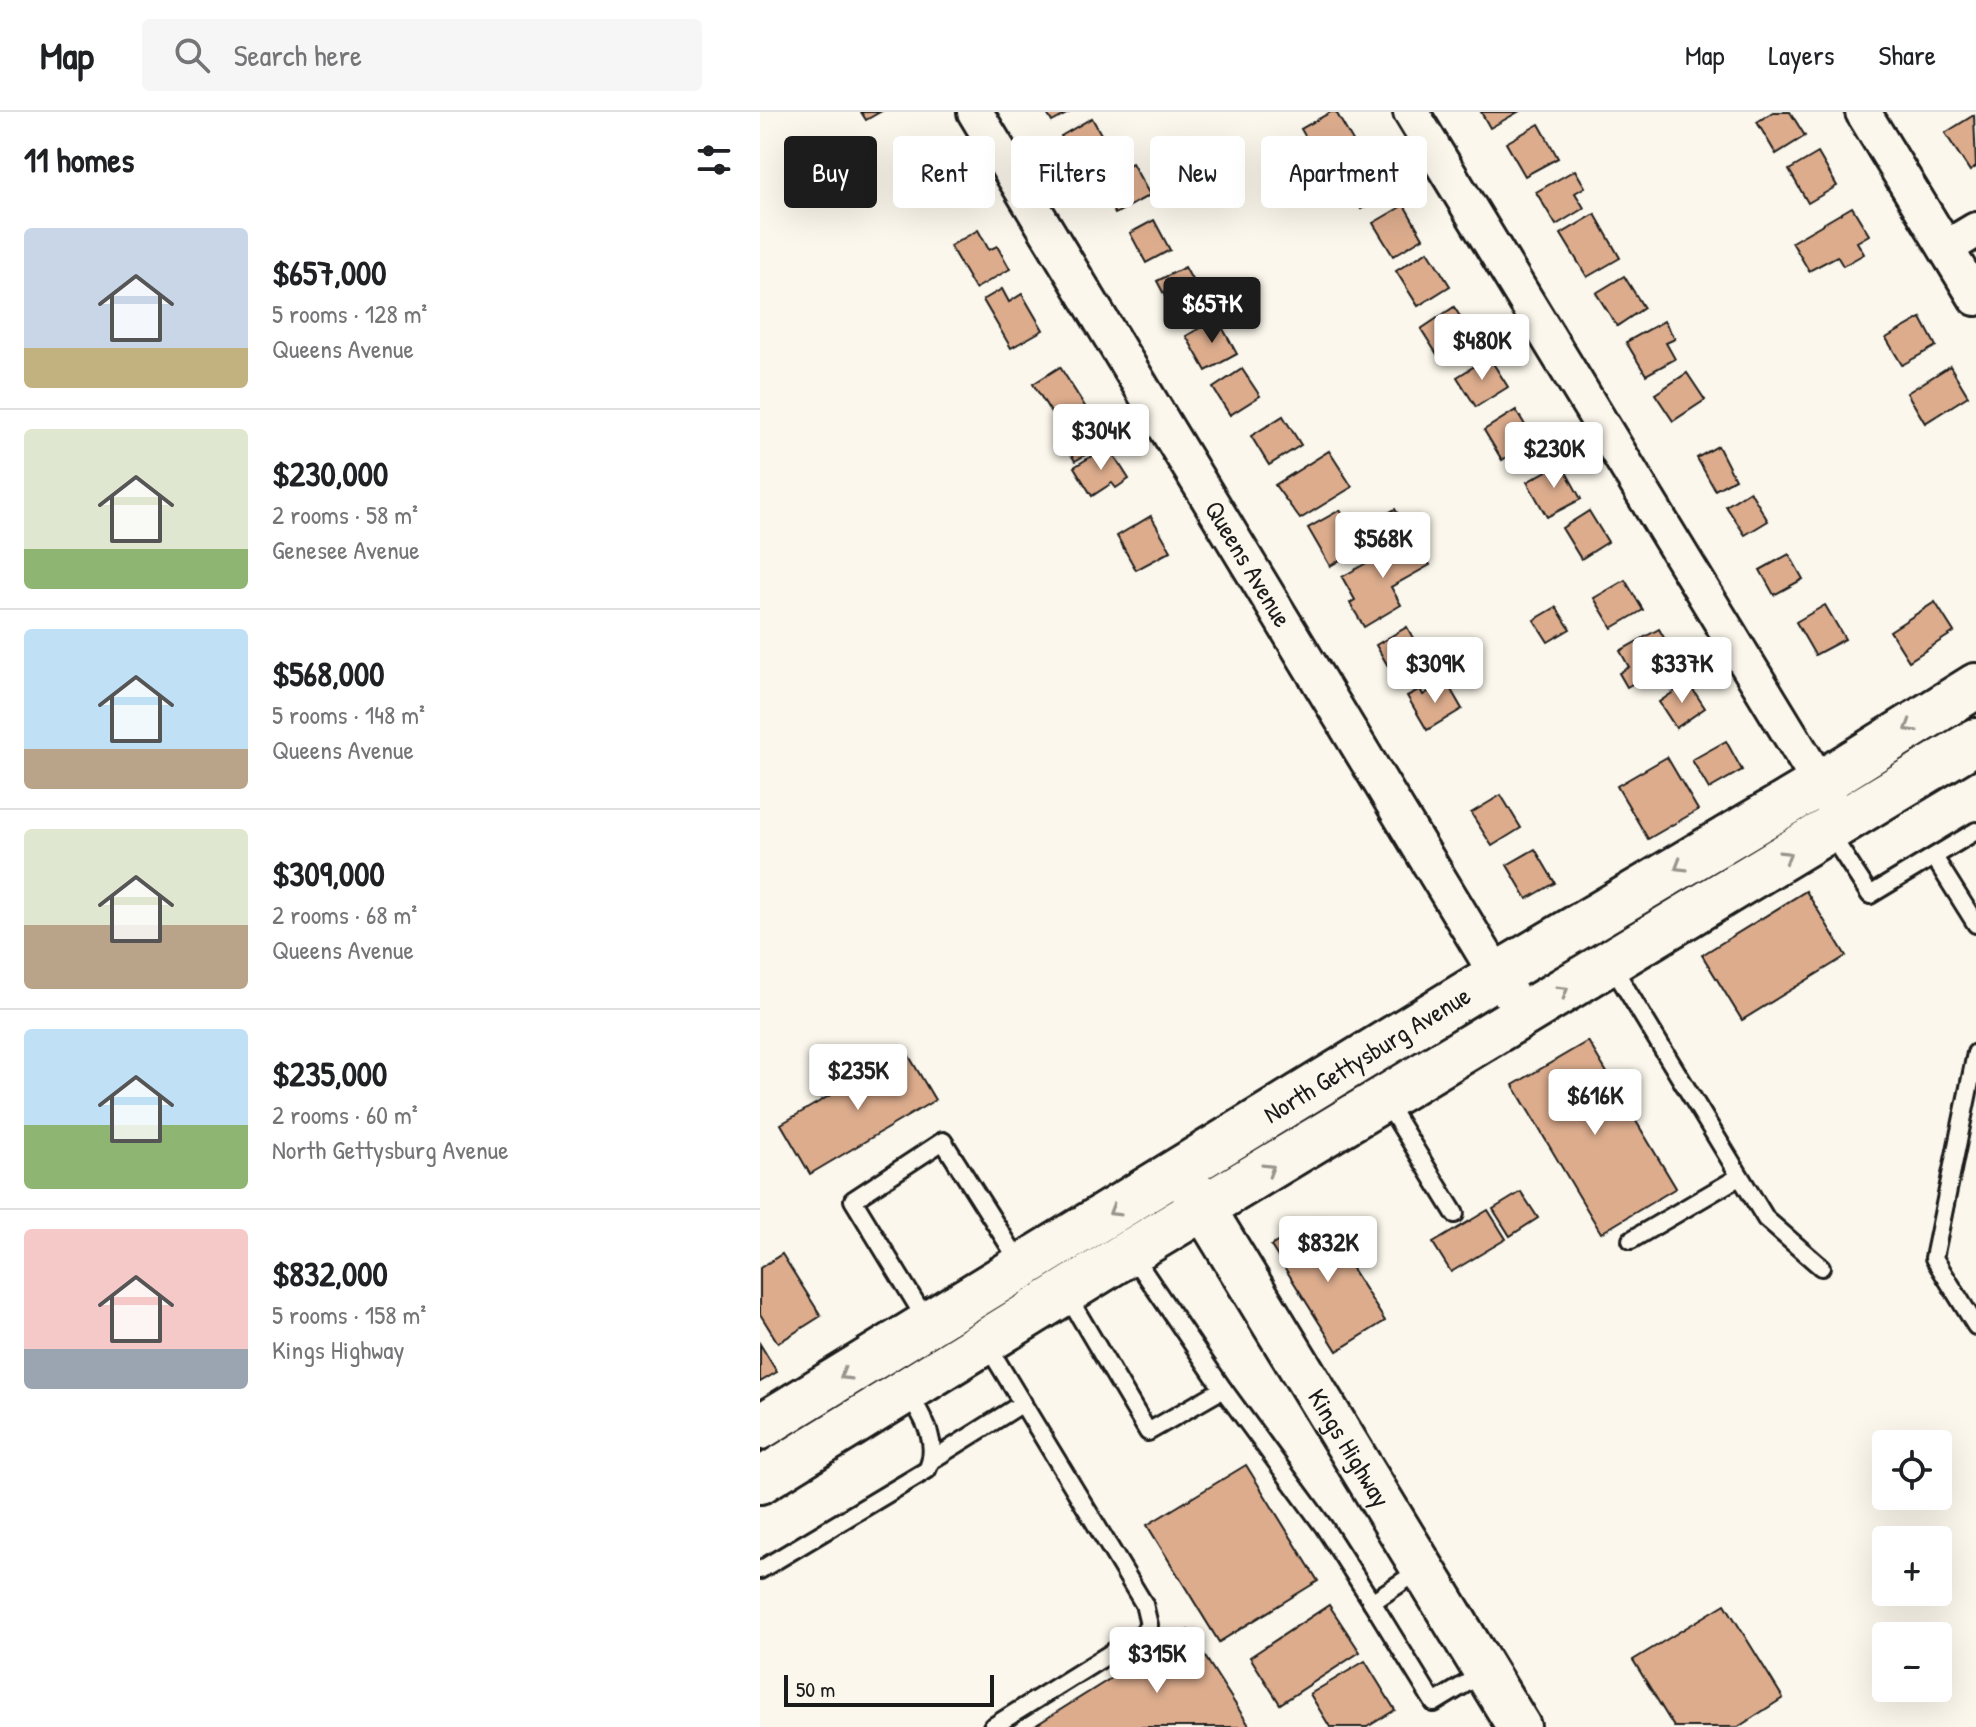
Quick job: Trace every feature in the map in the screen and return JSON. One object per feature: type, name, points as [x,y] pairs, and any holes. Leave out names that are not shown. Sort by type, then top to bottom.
[{"type":"main road","name":"North Gettysburg Avenue","points":[[1040,1288],[1181,1170],[1976,686]]},
{"type":"main road","name":"North Gettysburg Avenue","points":[[760,1427],[884,1351],[951,1337],[1040,1288],[1130,1252],[1836,826],[1973,750]]},
{"type":"main road","name":"North Gettysburg Avenue","points":[[760,1481],[907,1390],[951,1337]]},
{"type":"main road","points":[[884,1351],[907,1390]]},
{"type":"street","name":"Queens Avenue","points":[[975,112],[1497,975],[1524,1014]]},
{"type":"street","points":[[1411,112],[1819,784],[1836,826]]},
{"type":"street","points":[[1863,112],[1976,298]]},
{"type":"street","points":[[1946,248],[1976,230]]},
{"type":"street","name":"Kings Highway","points":[[1181,1170],[1519,1727]]},
{"type":"lane","points":[[1836,826],[1870,895],[1976,831]]},
{"type":"lane","points":[[1934,857],[1976,924]]},
{"type":"lane","points":[[1610,963],[1766,1219],[1821,1267]]},
{"type":"lane","points":[[1976,1053],[1934,1258],[1976,1326]]},
{"type":"lane","points":[[1385,1099],[1455,1214]]},
{"type":"lane","points":[[992,1727],[1143,1633],[1149,1625],[1144,1604],[1023,1403],[951,1337],[853,1200],[943,1141],[1040,1288],[1148,1432],[1223,1389]]},
{"type":"lane","points":[[1631,1240],[1739,1177]]},
{"type":"lane","points":[[1130,1252],[1223,1389],[1324,1527],[1434,1703],[1485,1672]]},
{"type":"lane","points":[[907,1390],[929,1432],[932,1460]]},
{"type":"lane","points":[[760,1570],[927,1470],[932,1460],[1023,1403]]},
{"type":"lane","points":[[1372,1602],[1423,1568]]},
{"type":"building","points":[[861,112],[880,112],[866,120]]},
{"type":"building","points":[[1046,112],[1070,112],[1052,122]]},
{"type":"building","points":[[1336,112],[1350,136],[1305,136],[1301,129]]},
{"type":"building","points":[[1481,112],[1518,112],[1490,128]]},
{"type":"building","points":[[1773,112],[1790,112],[1805,136],[1776,154],[1757,122]]},
{"type":"building","points":[[1974,115],[1976,167],[1970,171],[1945,133]]},
{"type":"building","points":[[1092,118],[1102,136],[1061,136]]},
{"type":"building","points":[[1539,124],[1558,158],[1525,176],[1506,143]]},
{"type":"building","points":[[1818,153],[1837,186],[1808,203],[1789,170]]},
{"type":"building","points":[[1134,167],[1150,195],[1134,204]]},
{"type":"building","points":[[1575,170],[1585,187],[1575,193],[1584,208],[1556,225],[1536,192]]},
{"type":"building","points":[[1852,207],[1869,235],[1857,242],[1864,254],[1843,266],[1837,256],[1809,271],[1792,242]]},
{"type":"building","points":[[1112,208],[1126,208],[1115,214]]},
{"type":"building","points":[[1399,208],[1406,208],[1423,238],[1393,256],[1373,223]]},
{"type":"building","points":[[1595,214],[1620,258],[1587,277],[1561,234]]},
{"type":"building","points":[[1154,220],[1170,250],[1146,263],[1130,233]]},
{"type":"building","points":[[978,230],[989,250],[997,246],[1010,269],[975,289],[950,246]]},
{"type":"building","points":[[1428,251],[1450,286],[1418,306],[1396,271]]},
{"type":"building","points":[[1185,267],[1203,300],[1175,315],[1157,281]]},
{"type":"building","points":[[1624,276],[1644,308],[1617,326],[1596,293]]},
{"type":"building","points":[[1002,289],[1009,302],[1022,294],[1043,330],[1011,348],[983,300]]},
{"type":"building","points":[[1454,307],[1474,338],[1440,359],[1421,329]]},
{"type":"building","points":[[1217,318],[1237,354],[1206,371],[1186,336]]},
{"type":"building","points":[[1921,318],[1936,346],[1902,365],[1886,338]]},
{"type":"building","points":[[1664,321],[1675,339],[1666,343],[1675,359],[1646,375],[1626,342]]},
{"type":"building","points":[[1489,357],[1508,387],[1476,407],[1457,377]]},
{"type":"building","points":[[1950,366],[1968,396],[1925,423],[1907,393]]},
{"type":"building","points":[[1060,367],[1086,408],[1059,425],[1033,384]]},
{"type":"building","points":[[1242,369],[1260,396],[1230,415],[1213,388]]},
{"type":"building","points":[[1687,373],[1705,400],[1673,421],[1655,394]]},
{"type":"building","points":[[1516,410],[1534,440],[1502,460],[1484,430]]},
{"type":"building","points":[[1283,416],[1301,445],[1269,465],[1251,436]]},
{"type":"building","points":[[1086,436],[1094,450],[1075,461],[1067,448]]},
{"type":"building","points":[[1108,446],[1129,479],[1116,488],[1112,483],[1092,496],[1074,467]]},
{"type":"building","points":[[1718,446],[1735,479],[1715,490],[1697,458]]},
{"type":"building","points":[[1329,451],[1352,487],[1300,519],[1275,485]]},
{"type":"building","points":[[1561,463],[1581,499],[1547,517],[1527,482]]},
{"type":"building","points":[[1750,491],[1768,521],[1745,535],[1726,506]]},
{"type":"building","points":[[1395,509],[1408,532],[1381,548],[1367,525]]},
{"type":"building","points":[[1340,510],[1362,547],[1330,566],[1308,528]]},
{"type":"building","points":[[1589,511],[1608,542],[1581,559],[1562,528]]},
{"type":"building","points":[[1151,516],[1171,551],[1136,570],[1117,536]]},
{"type":"building","points":[[1413,536],[1430,565],[1391,587],[1401,605],[1364,627],[1350,603],[1355,600],[1342,577]]},
{"type":"building","points":[[1789,554],[1803,579],[1774,595],[1760,570]]},
{"type":"building","points":[[1625,580],[1643,610],[1612,628],[1594,598]]},
{"type":"building","points":[[1935,602],[1954,632],[1909,661],[1890,631]]},
{"type":"building","points":[[1825,605],[1845,639],[1815,655],[1796,622]]},
{"type":"building","points":[[1556,607],[1570,629],[1548,642],[1534,620]]},
{"type":"building","points":[[1407,627],[1424,658],[1393,675],[1376,645]]},
{"type":"building","points":[[1659,629],[1676,659],[1627,687],[1619,673],[1629,667],[1620,651]]},
{"type":"building","points":[[1446,681],[1462,709],[1427,730],[1407,696],[1420,689],[1423,695]]},
{"type":"building","points":[[1688,682],[1705,708],[1676,728],[1659,702]]},
{"type":"building","points":[[1726,741],[1742,770],[1709,789],[1692,760]]},
{"type":"building","points":[[1667,757],[1698,810],[1648,839],[1617,786]]},
{"type":"building","points":[[1501,795],[1521,828],[1492,846],[1471,813]]},
{"type":"building","points":[[1535,849],[1555,883],[1527,899],[1507,865]]},
{"type":"building","points":[[1806,891],[1846,956],[1742,1020],[1702,955]]},
{"type":"building","points":[[1588,1041],[1676,1188],[1601,1233],[1513,1085]]},
{"type":"building","points":[[906,1051],[935,1100],[810,1174],[781,1124]]},
{"type":"building","points":[[1521,1192],[1538,1218],[1510,1236],[1493,1209]]},
{"type":"building","points":[[1488,1210],[1506,1239],[1451,1272],[1433,1243]]},
{"type":"building","points":[[1319,1216],[1385,1321],[1337,1351],[1271,1246]]},
{"type":"building","points":[[782,1254],[821,1316],[778,1343],[760,1314],[760,1268]]},
{"type":"building","points":[[760,1344],[777,1372],[760,1382]]},
{"type":"building","points":[[1246,1465],[1318,1581],[1219,1642],[1147,1525]]},
{"type":"building","points":[[1725,1604],[1783,1698],[1738,1727],[1674,1727],[1633,1660]]},
{"type":"building","points":[[1329,1605],[1360,1652],[1280,1704],[1250,1657]]},
{"type":"building","points":[[1188,1630],[1250,1727],[1033,1727]]},
{"type":"building","points":[[1365,1661],[1395,1710],[1367,1727],[1330,1727],[1310,1694]]}]
